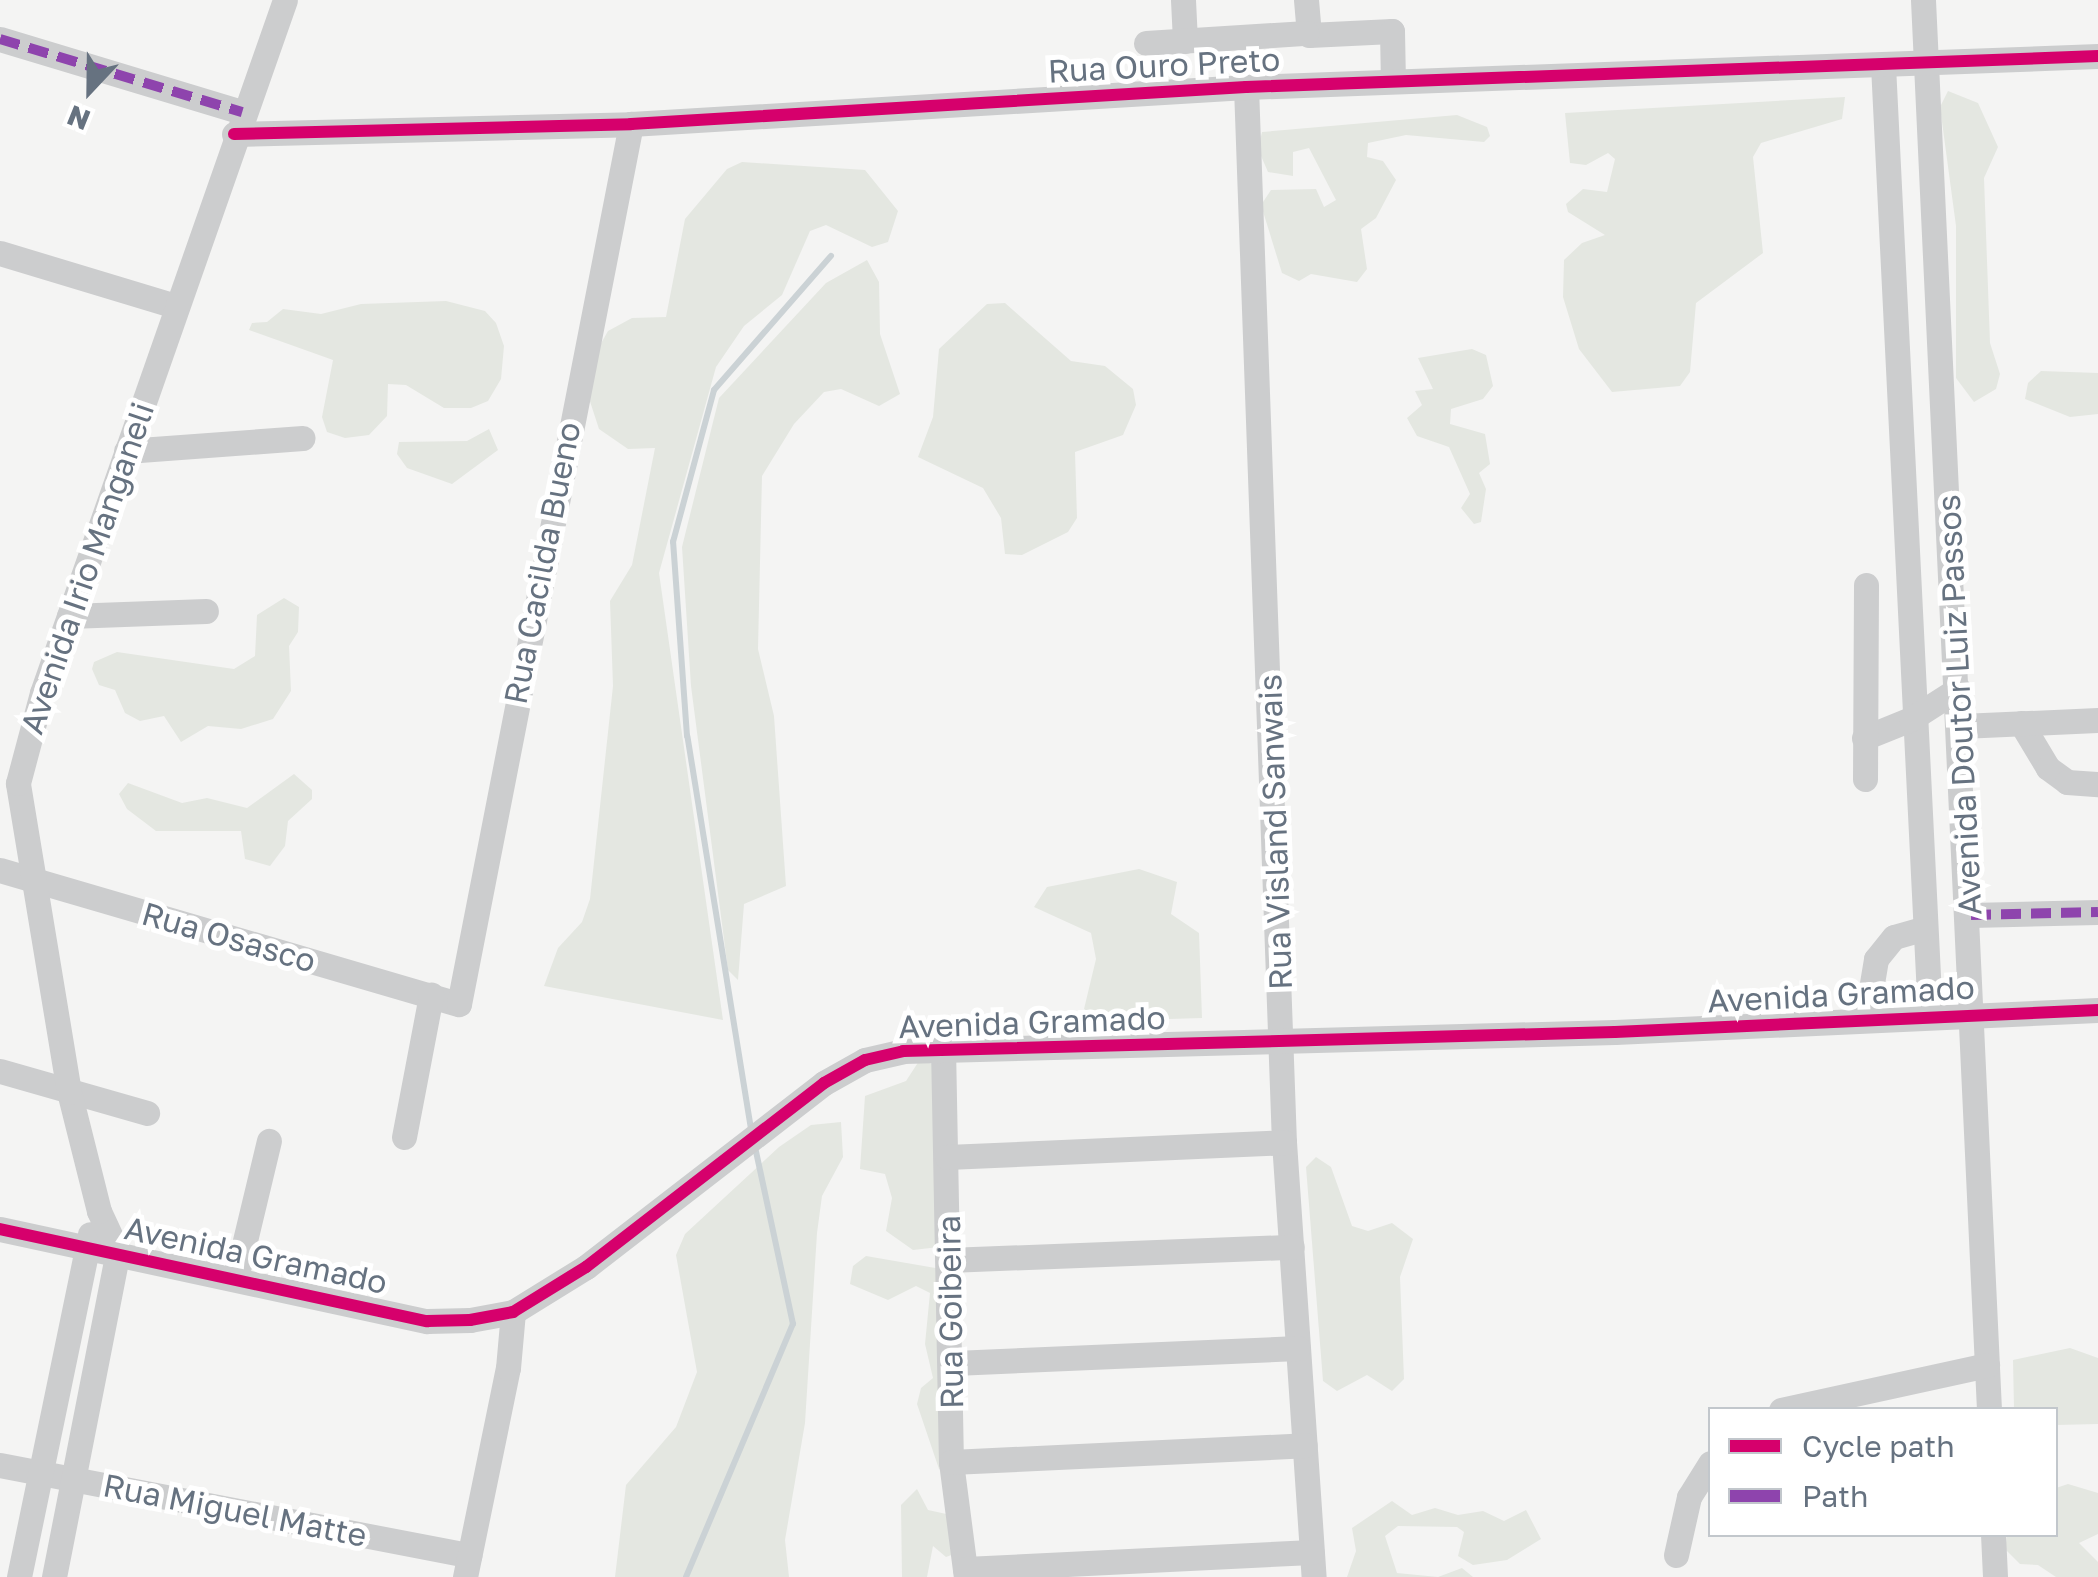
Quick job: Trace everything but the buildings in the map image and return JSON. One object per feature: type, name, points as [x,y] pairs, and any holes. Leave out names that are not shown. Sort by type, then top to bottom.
[{"type":"street","name":"Avenida Irio Manganeli","points":[[118,1252],[99,1211],[70,1092],[18,783],[69,616],[238,123],[285,0]]},
{"type":"street","points":[[1184,0],[1186,41]]},
{"type":"street","points":[[1306,0],[1307,34]]},
{"type":"street","name":"Avenida Doutor Luiz Passos","points":[[1923,0],[1971,916],[1989,1407]]},
{"type":"street","points":[[1146,43],[1392,32],[1393,82]]},
{"type":"street","name":"Rua Ouro Preto","points":[[0,39],[238,123],[631,124],[1246,87],[2098,56]]},
{"type":"street","points":[[1883,64],[1912,719],[1930,1016]]},
{"type":"street","name":"Rua Visland Sanwais","points":[[1246,87],[1284,1041],[1284,1142],[1313,1564]]},
{"type":"street","name":"Rua Cacilda Bueno","points":[[459,1004],[631,124]]},
{"type":"street","points":[[0,254],[176,306]]},
{"type":"street","points":[[126,451],[303,438]]},
{"type":"street","points":[[1864,779],[1866,585]]},
{"type":"street","points":[[69,616],[206,611]]},
{"type":"street","points":[[1864,738],[1912,719],[1958,688]]},
{"type":"street","points":[[1961,726],[2098,720]]},
{"type":"street","points":[[2020,724],[2048,768],[2067,782],[2098,784]]},
{"type":"street","name":"Rua Osasco","points":[[0,870],[459,1004]]},
{"type":"street","points":[[1971,916],[2098,912]]},
{"type":"street","points":[[1866,1019],[1876,959],[1894,936],[1925,928]]},
{"type":"street","points":[[404,1137],[431,996]]},
{"type":"street","name":"Avenida Gramado","points":[[0,1228],[427,1320],[513,1312],[586,1267],[741,1144],[865,1060],[943,1047],[1284,1041],[2098,1010]]},
{"type":"street","name":"Rua Goibeira","points":[[943,1047],[954,1363],[951,1462],[966,1573]]},
{"type":"street","points":[[0,1070],[146,1113]]},
{"type":"street","points":[[236,1278],[269,1141]]},
{"type":"street","points":[[948,1157],[1284,1142]]},
{"type":"street","points":[[19,1577],[86,1247],[99,1211]]},
{"type":"street","points":[[948,1260],[1292,1247]]},
{"type":"street","points":[[54,1577],[77,1480],[118,1252]]},
{"type":"street","points":[[467,1566],[508,1368],[513,1312]]},
{"type":"street","points":[[954,1363],[1298,1348]]},
{"type":"street","points":[[1795,1407],[1988,1365]]},
{"type":"street","points":[[951,1462],[1306,1446]]},
{"type":"street","name":"Rua Miguel Matte","points":[[0,1465],[467,1566]]},
{"type":"street","points":[[1676,1555],[1689,1497],[1708,1466]]},
{"type":"street","points":[[1994,1537],[1995,1577]]},
{"type":"street","points":[[966,1573],[1313,1564]]},
{"type":"shaded area","points":[[1948,91],[1978,103],[1998,147],[1984,178],[1990,343],[2000,374],[1996,389],[1974,402],[1956,378],[1956,226],[1940,107]]},
{"type":"shaded area","points":[[1845,97],[1842,119],[1761,143],[1753,157],[1763,253],[1696,303],[1690,372],[1680,386],[1612,392],[1579,349],[1563,297],[1564,260],[1582,243],[1605,235],[1568,212],[1566,204],[1583,189],[1607,192],[1615,159],[1608,153],[1586,165],[1570,163],[1565,113]]},
{"type":"shaded area","points":[[1457,115],[1487,127],[1490,136],[1484,142],[1406,135],[1368,143],[1367,157],[1383,161],[1396,180],[1376,218],[1361,229],[1367,269],[1357,282],[1311,274],[1299,281],[1282,273],[1261,205],[1271,190],[1316,189],[1324,207],[1336,200],[1309,148],[1293,152],[1293,176],[1268,172],[1258,149],[1262,132]]},
{"type":"shaded area","points":[[742,162],[865,170],[898,211],[888,242],[872,247],[826,225],[810,231],[782,295],[744,326],[716,367],[659,573],[723,1020],[544,986],[558,948],[582,922],[590,899],[613,686],[610,601],[632,565],[655,448],[628,449],[599,429],[582,377],[608,331],[632,318],[666,317],[685,219],[727,169]]},
{"type":"shaded area","points":[[867,260],[879,282],[880,334],[900,394],[879,406],[841,389],[824,392],[794,424],[762,476],[758,649],[774,716],[786,886],[744,904],[738,980],[728,970],[691,686],[682,547],[719,398],[826,283]]},
{"type":"shaded area","points":[[446,301],[485,311],[496,323],[504,346],[501,379],[488,401],[471,408],[444,408],[406,385],[388,384],[387,416],[369,435],[345,438],[327,432],[322,417],[333,360],[249,330],[252,323],[267,322],[283,309],[321,314],[361,304]]},
{"type":"shaded area","points":[[1005,303],[1071,361],[1105,366],[1133,389],[1136,405],[1123,435],[1075,452],[1077,518],[1068,532],[1022,555],[1005,554],[1001,518],[983,488],[918,457],[933,417],[939,349],[987,304]]},
{"type":"shaded area","points":[[1472,349],[1486,355],[1493,386],[1483,399],[1451,409],[1450,424],[1485,434],[1490,464],[1479,473],[1486,489],[1481,522],[1474,524],[1461,508],[1470,494],[1449,447],[1417,436],[1407,418],[1422,405],[1415,391],[1433,389],[1418,358]]},
{"type":"shaded area","points":[[2041,371],[2098,373],[2098,414],[2070,417],[2025,399],[2028,383]]},
{"type":"shaded area","points":[[489,429],[498,450],[452,484],[407,468],[397,454],[399,442],[467,441]]},
{"type":"shaded area","points":[[284,598],[299,607],[298,632],[289,646],[291,691],[273,719],[241,729],[208,726],[181,742],[164,716],[140,721],[125,713],[115,690],[99,685],[92,669],[94,662],[117,652],[234,669],[255,656],[257,615]]},
{"type":"shaded area","points":[[294,774],[312,790],[312,799],[288,821],[285,846],[270,866],[245,859],[241,831],[156,831],[127,809],[119,794],[128,783],[182,803],[207,798],[247,808]]},
{"type":"shaded area","points":[[1139,869],[1177,882],[1171,914],[1199,933],[1202,1018],[1103,1021],[1084,1009],[1096,959],[1091,933],[1034,907],[1047,887]]},
{"type":"shaded area","points":[[919,1061],[934,1064],[939,1247],[913,1250],[886,1231],[892,1198],[885,1174],[860,1169],[865,1096],[906,1081]]},
{"type":"shaded area","points":[[841,1122],[843,1157],[822,1196],[817,1233],[805,1423],[785,1540],[789,1577],[615,1577],[626,1485],[676,1427],[697,1372],[676,1255],[685,1234],[779,1147],[811,1125]]},
{"type":"shaded area","points":[[1316,1157],[1331,1167],[1352,1226],[1368,1231],[1392,1223],[1413,1239],[1400,1277],[1404,1379],[1392,1391],[1367,1375],[1337,1391],[1323,1381],[1306,1167]]},
{"type":"shaded area","points":[[866,1256],[947,1270],[946,1473],[939,1469],[917,1404],[921,1388],[933,1378],[925,1344],[930,1293],[916,1286],[888,1300],[850,1284],[853,1266]]},
{"type":"shaded area","points":[[2070,1348],[2098,1358],[2098,1424],[2058,1425],[2058,1407],[2014,1407],[2013,1360]]},
{"type":"shaded area","points":[[2068,1484],[2098,1493],[2098,1534],[2079,1543],[2098,1562],[2098,1577],[2056,1577],[2038,1565],[2020,1564],[2005,1549],[2007,1537],[2058,1537],[2058,1487]]},
{"type":"shaded area","points":[[917,1489],[928,1510],[951,1515],[954,1554],[946,1557],[933,1546],[927,1577],[902,1577],[901,1505]]},
{"type":"shaded area","points":[[1392,1501],[1412,1515],[1435,1508],[1458,1515],[1483,1511],[1504,1521],[1526,1510],[1541,1539],[1507,1560],[1473,1565],[1458,1556],[1464,1532],[1457,1527],[1398,1526],[1385,1536],[1397,1573],[1438,1577],[1347,1577],[1356,1551],[1352,1528]]},
{"type":"shaded area","points":[[1462,1568],[1473,1577],[1438,1577]]},
{"type":"waterway","points":[[751,1129],[687,736],[673,542],[714,390],[831,256]]},
{"type":"waterway","points":[[686,1577],[793,1324],[755,1146]]},
{"type":"marked path","points":[[0,39],[242,112]]},
{"type":"marked path","points":[[1971,915],[2098,912]]},
{"type":"cycle path","points":[[234,134],[631,124],[1246,87],[2098,56]]},
{"type":"cycle path","points":[[0,1229],[427,1321],[470,1320],[513,1312],[586,1267],[824,1083],[865,1060],[903,1051],[1615,1032],[2098,1010]]}]
